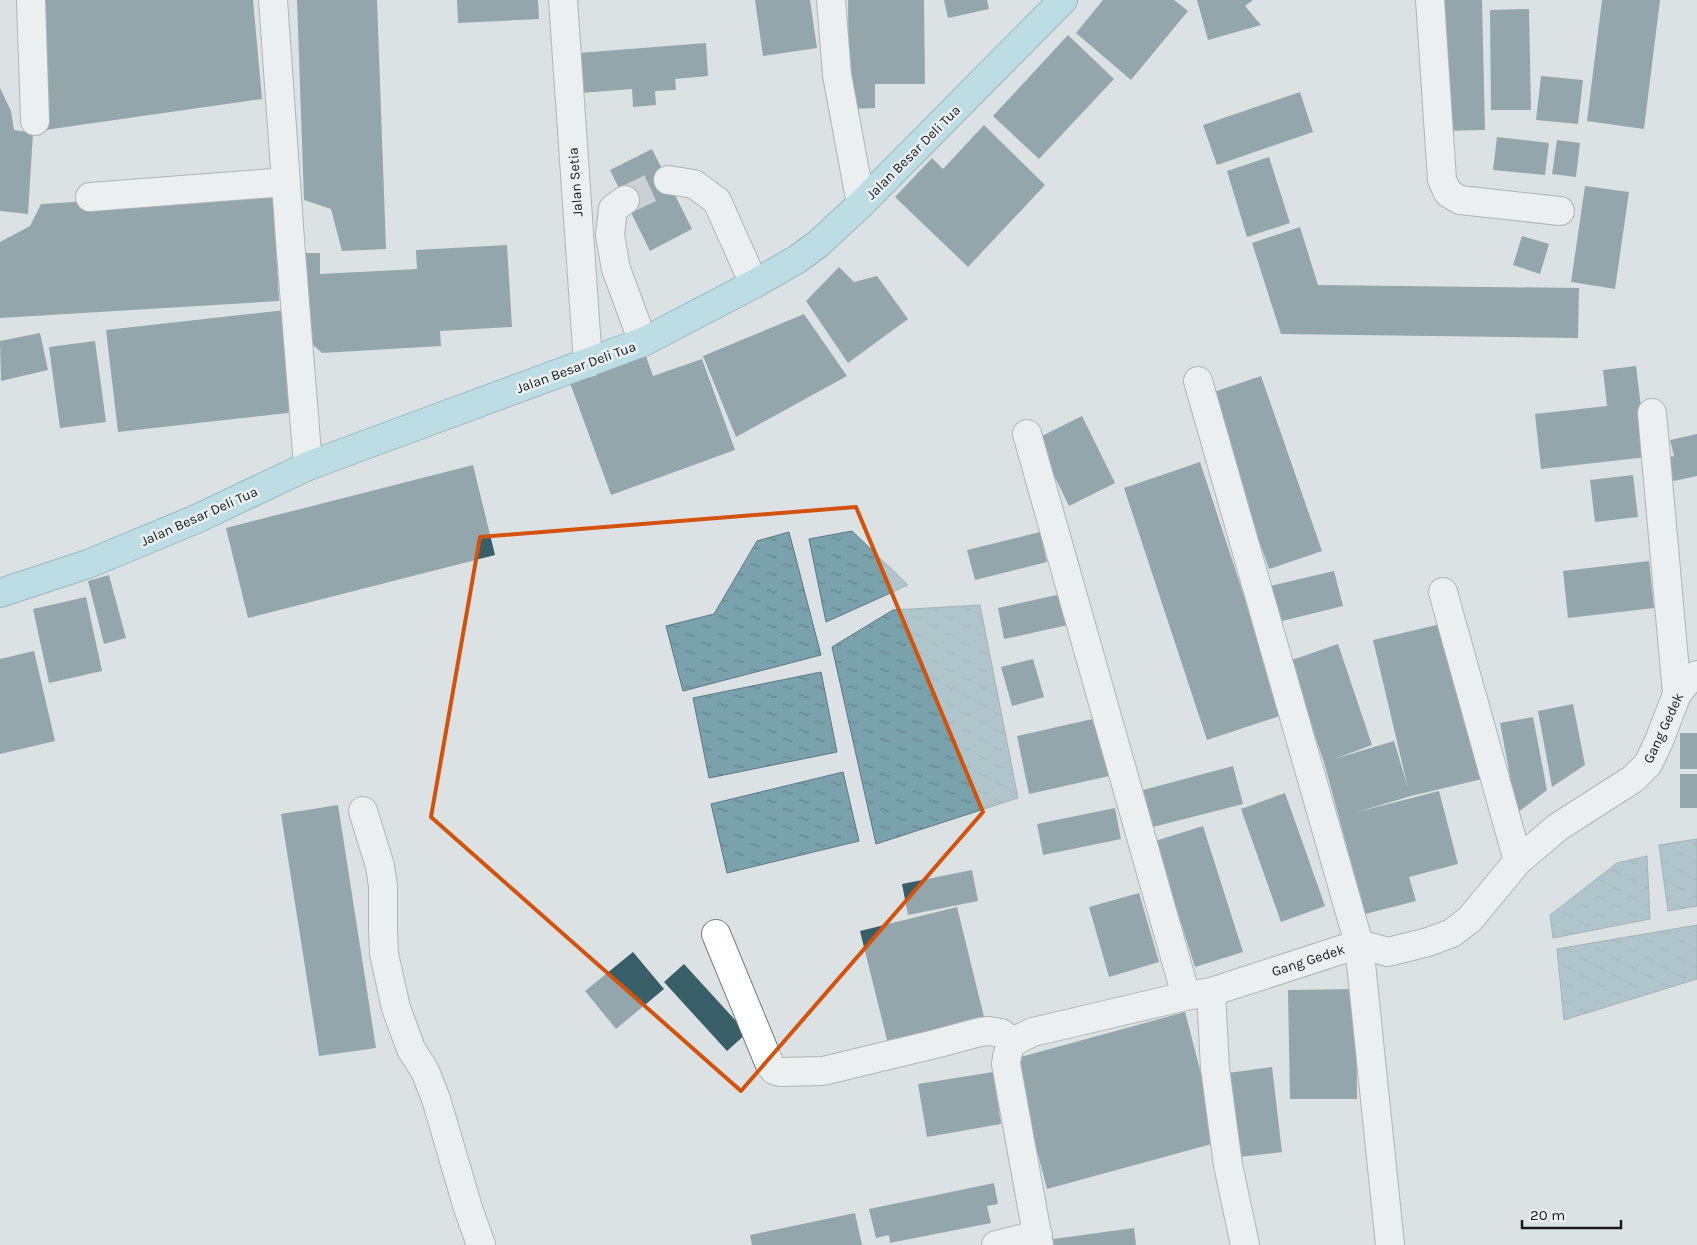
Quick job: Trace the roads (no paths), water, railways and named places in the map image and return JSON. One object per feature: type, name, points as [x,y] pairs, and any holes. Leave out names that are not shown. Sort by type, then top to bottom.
[{"type":"main road","name":"Jalan Besar Deli Tua","points":[[0,593],[97,560],[194,520],[308,466],[643,342],[754,284],[796,260],[818,244],[861,204],[1063,0]]},
{"type":"street","points":[[31,0],[35,121]]},
{"type":"street","points":[[274,0],[308,466]]},
{"type":"street","name":"Jalan Setia","points":[[563,0],[588,363]]},
{"type":"street","points":[[831,0],[836,75],[861,204]]},
{"type":"street","points":[[1430,0],[1442,180],[1448,193],[1460,200],[1560,210]]},
{"type":"street","points":[[668,180],[694,184],[717,201],[754,284]]},
{"type":"street","points":[[90,197],[286,182]]},
{"type":"street","points":[[625,200],[613,209],[610,236],[616,269],[643,342]]},
{"type":"street","points":[[1198,381],[1359,944],[1390,1245]]},
{"type":"street","points":[[1652,413],[1677,694]]},
{"type":"street","points":[[1028,434],[1198,994],[1215,1068],[1228,1165],[1245,1245]]},
{"type":"street","points":[[1443,592],[1518,861]]},
{"type":"street","name":"Gang Gedek","points":[[1013,1042],[1032,1032],[1198,994],[1359,944],[1388,952],[1428,942],[1452,933],[1470,918],[1518,861],[1558,827],[1633,779],[1648,764],[1660,742],[1677,694],[1690,678],[1697,675]]},
{"type":"street","points":[[363,811],[380,866],[383,886],[382,930],[384,954],[396,1008],[411,1049],[424,1071],[436,1099],[468,1208],[481,1245]]},
{"type":"street","points":[[716,934],[770,1065],[774,1070],[780,1072],[823,1070],[980,1032],[1001,1032],[1013,1042],[1007,1052],[1006,1064],[1039,1240],[996,1245]]},
{"type":"water","points":[[852,531],[908,585],[826,622],[809,539]]},
{"type":"water","points":[[789,532],[821,655],[683,691],[666,626],[714,614],[757,541]]},
{"type":"water","points":[[980,605],[1018,798],[876,844],[832,647],[893,610]]},
{"type":"water","points":[[821,672],[837,752],[709,778],[693,698]]},
{"type":"water","points":[[843,772],[859,841],[727,873],[711,804]]},
{"type":"water","points":[[1697,839],[1697,906],[1668,911],[1659,845]]},
{"type":"water","points":[[1647,856],[1650,919],[1553,938],[1550,915],[1617,863]]},
{"type":"water","points":[[1697,925],[1697,979],[1564,1020],[1557,949]]},
{"type":"tunnel","points":[[625,200],[668,180]]}]
